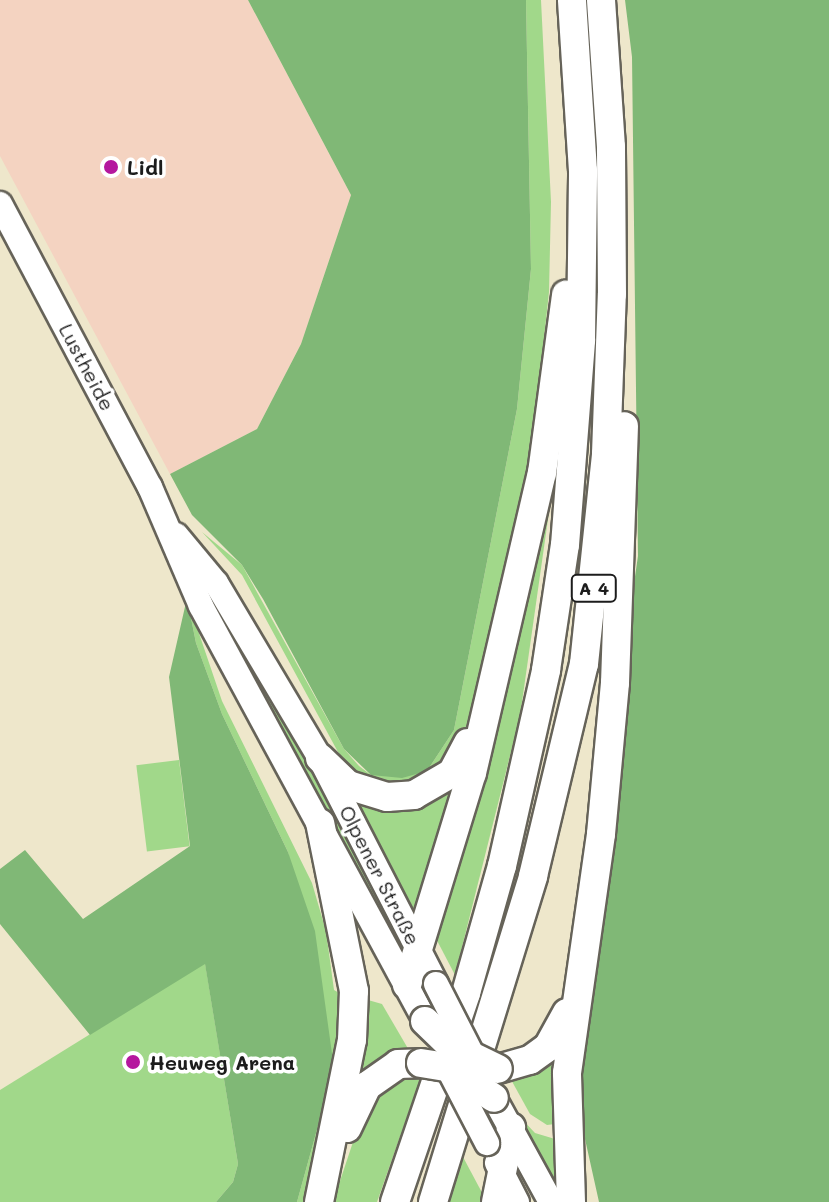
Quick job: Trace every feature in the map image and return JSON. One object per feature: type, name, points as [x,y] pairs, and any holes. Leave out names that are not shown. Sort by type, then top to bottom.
[{"type":"highway","name":"A 4","points":[[395,1202],[494,894],[546,670],[576,438],[583,171],[572,0]]},
{"type":"highway","name":"A 4","points":[[433,1202],[533,876],[584,664],[606,454],[612,294],[611,147],[601,0]]},
{"type":"highway","points":[[407,985],[416,945],[472,773],[549,440],[583,171]]},
{"type":"highway","points":[[571,1202],[565,1132],[575,986],[601,834],[615,683],[625,470],[612,294]]},
{"type":"highway","points":[[320,758],[348,785],[387,797],[424,791],[452,773],[494,683]]},
{"type":"highway","points":[[319,1202],[330,1162],[352,1040],[354,991],[320,823]]},
{"type":"highway","points":[[425,1021],[488,1066],[530,1060],[548,1047],[562,1029],[575,986]]},
{"type":"highway","points":[[330,1162],[367,1086],[398,1064],[434,1065],[494,1098]]},
{"type":"highway","points":[[499,1135],[506,1194]]},
{"type":"main road","name":"Lustheide","points":[[0,204],[171,530],[190,583]]},
{"type":"main road","name":"Lustheide","points":[[171,530],[196,556]]},
{"type":"main road","name":"Olpener Straße","points":[[196,556],[320,758],[436,984],[488,1066],[499,1135]]},
{"type":"main road","name":"Olpener Straße","points":[[190,583],[407,985],[425,1021],[434,1065],[499,1135],[551,1202]]},
{"type":"shaded area","points":[[0,0],[248,0],[351,195],[301,344],[257,429],[170,474],[0,156]]},
{"type":"green space","points":[[248,0],[526,0],[531,269],[517,409],[454,730],[427,771],[402,778],[371,775],[344,749],[242,565],[192,515],[170,474],[257,429],[301,344],[351,195]]},
{"type":"green space","points":[[526,0],[541,0],[551,202],[549,292],[533,441],[472,723],[455,759],[405,789],[351,776],[242,575],[202,532],[242,565],[344,749],[359,766],[371,775],[427,771],[454,730],[517,409],[531,269]]},
{"type":"green space","points":[[625,0],[829,0],[829,1202],[599,1202],[577,1103],[600,814],[638,556],[632,57]]},
{"type":"green space","points":[[554,477],[520,716],[455,975],[431,929]]},
{"type":"green space","points":[[187,598],[222,701],[312,883],[326,931],[334,990],[346,997],[343,1036],[306,1202],[297,1202],[334,1068],[288,852],[222,714],[196,643]]},
{"type":"green space","points":[[187,598],[196,643],[222,714],[288,852],[315,931],[334,1068],[297,1202],[216,1202],[233,1182],[238,1164],[205,964],[90,1035],[0,924],[0,869],[25,850],[83,919],[190,846],[169,677]]},
{"type":"green space","points":[[235,637],[250,655],[405,947],[405,959],[286,737],[263,705],[232,641]]},
{"type":"green space","points":[[179,760],[190,846],[147,852],[136,765]]},
{"type":"green space","points":[[455,780],[417,923],[352,796]]},
{"type":"green space","name":"Heuweg Arena","points":[[205,963],[238,1164],[233,1182],[216,1202],[0,1202],[0,1090]]},
{"type":"green space","points":[[361,998],[382,1004],[410,1052],[355,1092]]},
{"type":"green space","points":[[563,1042],[555,1124],[547,1125],[530,1114],[509,1076]]},
{"type":"green space","points":[[404,1073],[421,1077],[377,1202],[333,1202],[365,1106]]},
{"type":"green space","points":[[519,1116],[535,1133],[555,1139],[563,1200]]},
{"type":"green space","points":[[463,1157],[487,1202],[447,1202]]},
{"type":"place","name":"Lidl","points":[[111,167]]},
{"type":"place","name":"Heuweg Arena","points":[[133,1062]]}]
